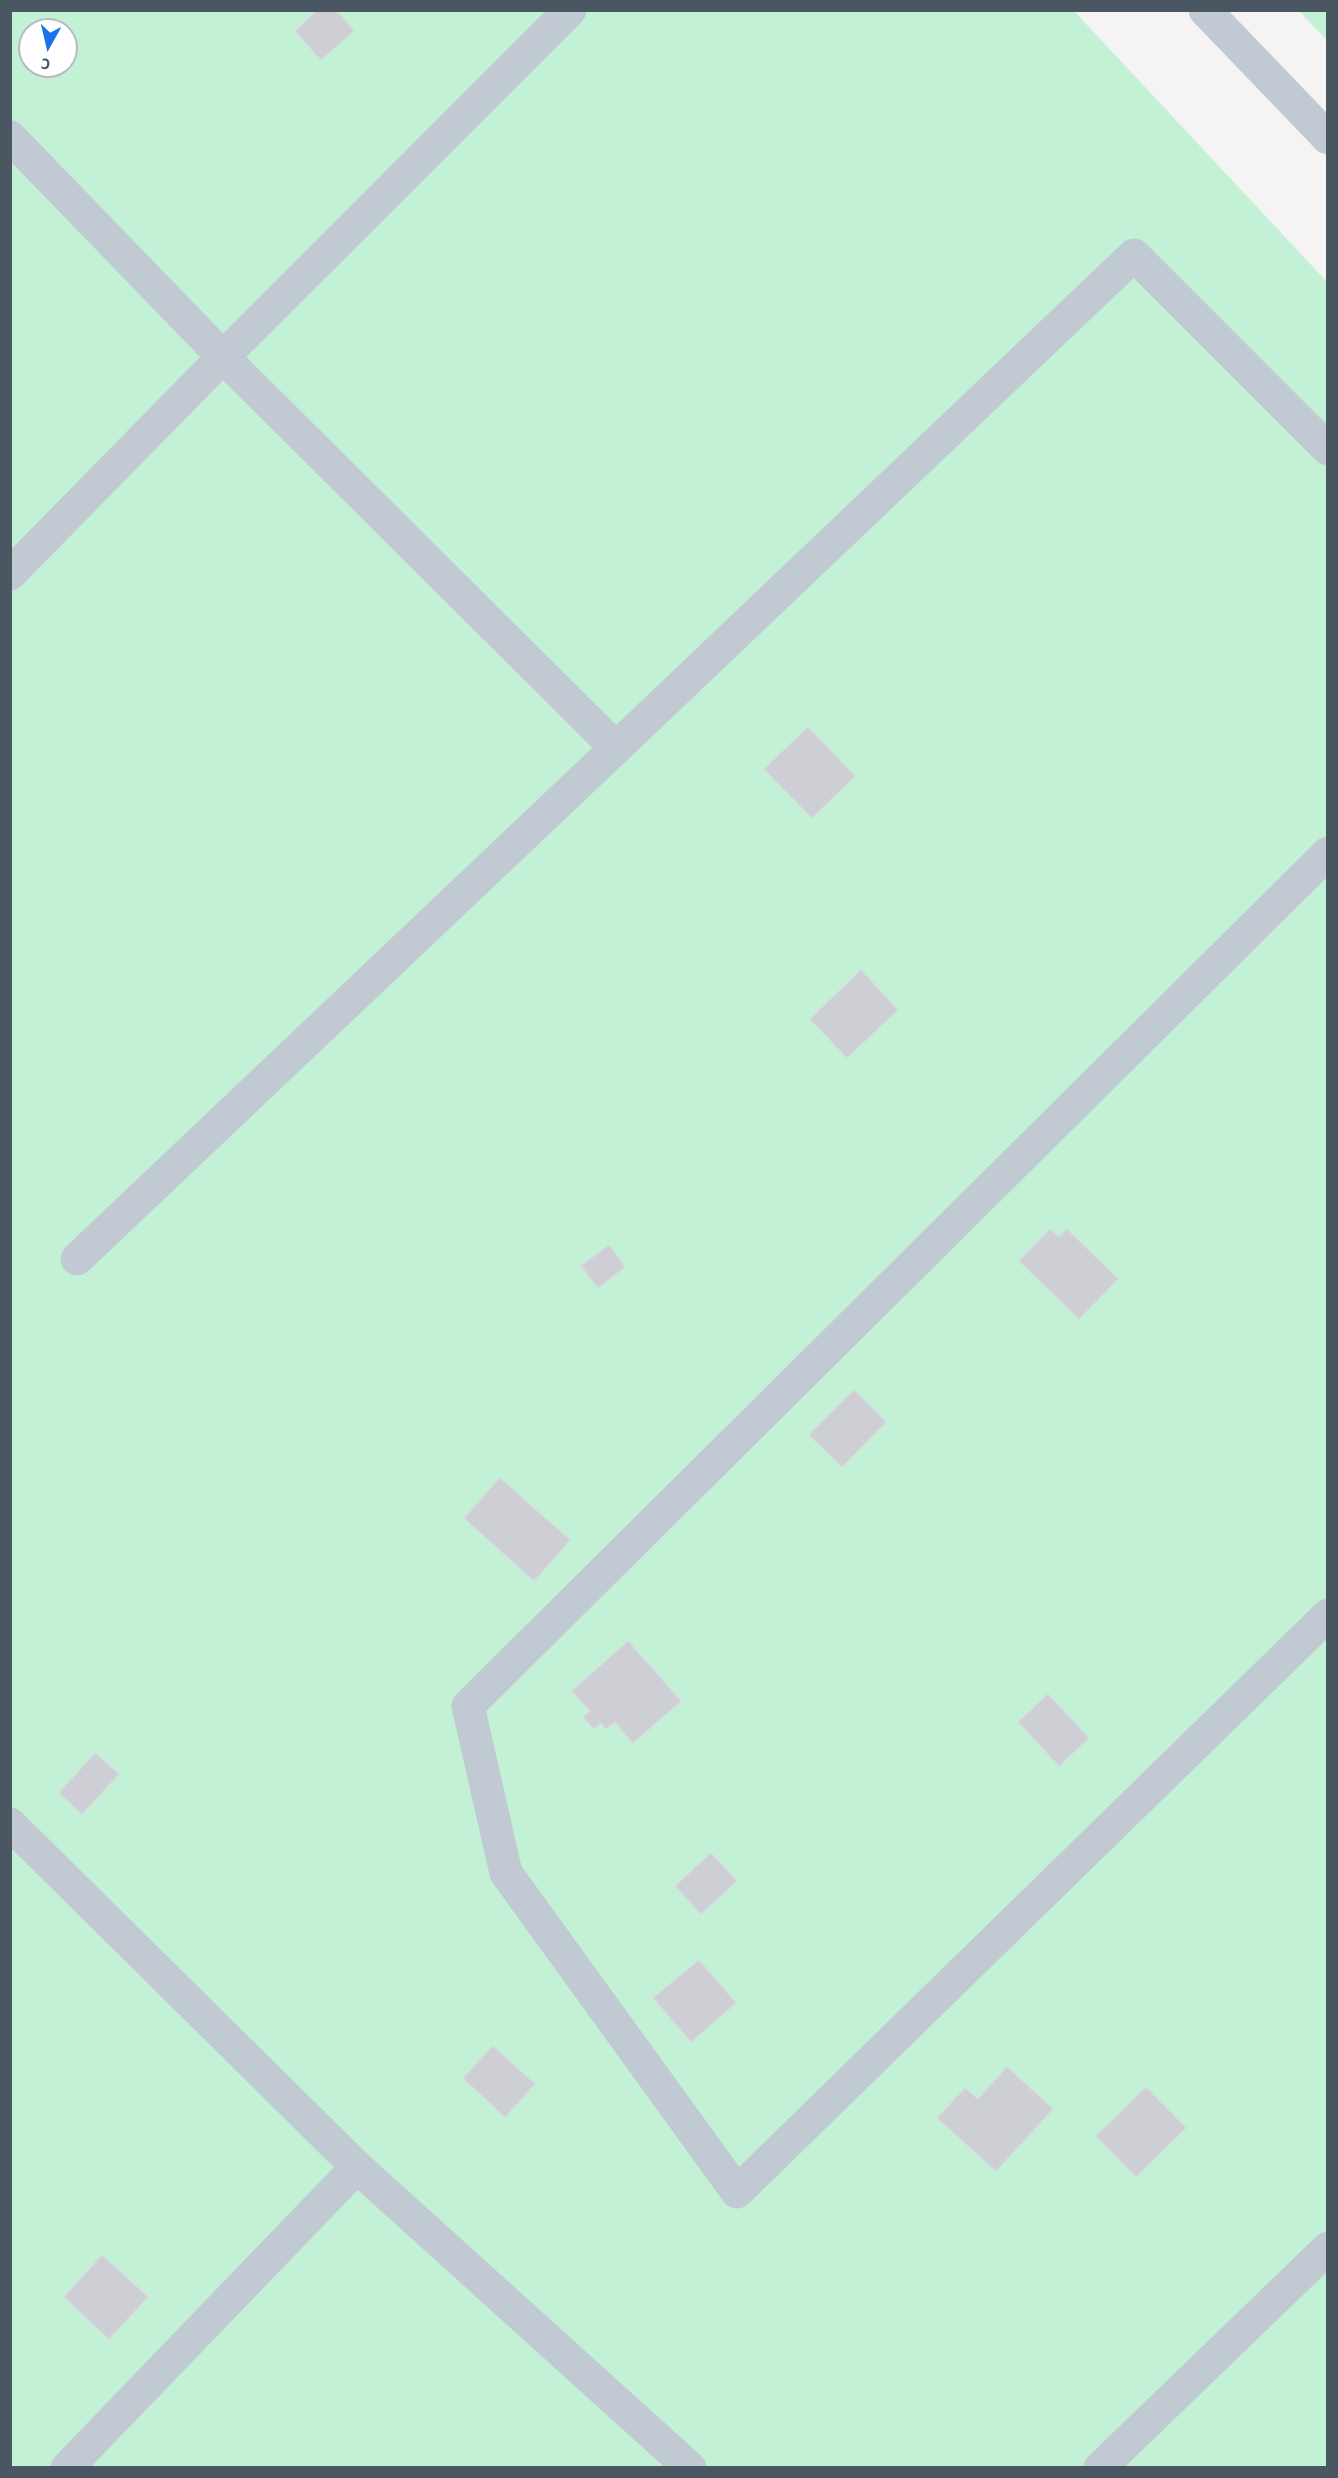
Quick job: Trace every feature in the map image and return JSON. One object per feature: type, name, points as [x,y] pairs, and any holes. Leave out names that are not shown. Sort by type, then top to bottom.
[{"type":"street","points":[[10,574],[570,10]]},
{"type":"street","points":[[1205,10],[1328,138]]},
{"type":"street","points":[[10,137],[223,357],[616,748]]},
{"type":"street","points":[[77,1259],[1134,255],[1328,449]]},
{"type":"street","points":[[1328,853],[468,1707],[506,1873],[737,2192],[1328,1615]]},
{"type":"street","points":[[10,1824],[357,2167],[690,2468]]},
{"type":"street","points":[[67,2468],[357,2167]]},
{"type":"street","points":[[1100,2468],[1328,2248]]},
{"type":"green space","points":[[11,11],[1074,11],[1327,282],[1327,2467],[11,2468]]},
{"type":"green space","points":[[1299,11],[1327,11],[1327,40]]},
{"type":"building","points":[[317,10],[336,10],[354,31],[321,60],[295,31]]},
{"type":"building","points":[[808,727],[855,776],[812,818],[764,769]]},
{"type":"building","points":[[861,970],[898,1010],[847,1058],[810,1019]]},
{"type":"building","points":[[1050,1229],[1059,1237],[1067,1229],[1118,1279],[1079,1319],[1019,1261]]},
{"type":"building","points":[[609,1245],[625,1267],[598,1288],[581,1266]]},
{"type":"building","points":[[854,1390],[886,1422],[842,1467],[809,1435]]},
{"type":"building","points":[[500,1478],[570,1540],[534,1581],[464,1518]]},
{"type":"building","points":[[628,1641],[681,1701],[633,1743],[615,1722],[606,1729],[601,1723],[594,1729],[583,1717],[590,1711],[572,1691]]},
{"type":"building","points":[[1048,1694],[1089,1738],[1059,1766],[1018,1722]]},
{"type":"building","points":[[95,1753],[119,1774],[82,1814],[59,1793]]},
{"type":"building","points":[[711,1853],[737,1881],[701,1914],[675,1886]]},
{"type":"building","points":[[699,1960],[736,2003],[691,2042],[653,1998]]},
{"type":"building","points":[[493,2046],[535,2084],[505,2117],[463,2078]]},
{"type":"building","points":[[1007,2067],[1053,2109],[996,2171],[937,2118],[965,2088],[978,2099]]},
{"type":"building","points":[[1146,2087],[1186,2128],[1136,2177],[1096,2136]]},
{"type":"building","points":[[102,2255],[148,2297],[109,2339],[64,2297]]}]
